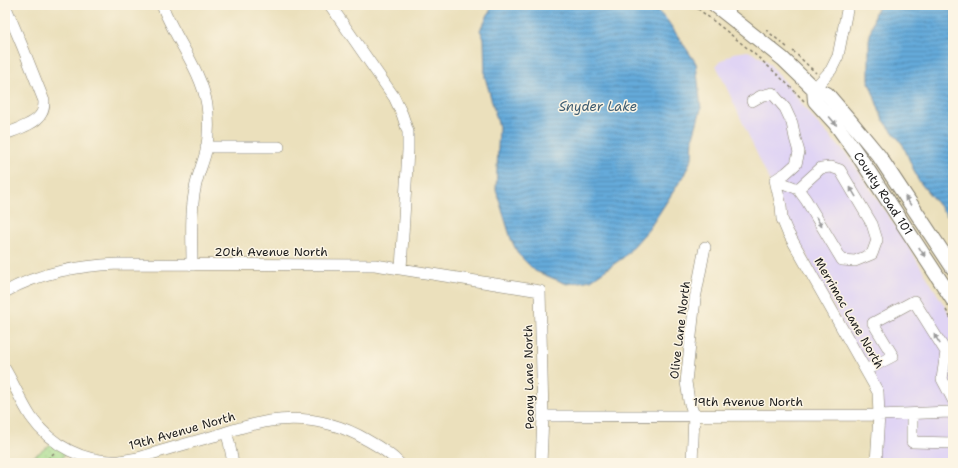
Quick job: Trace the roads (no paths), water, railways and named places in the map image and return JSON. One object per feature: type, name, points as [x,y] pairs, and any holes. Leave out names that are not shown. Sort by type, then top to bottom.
[{"type":"main road","name":"County Road 101","points":[[715,5],[783,59],[814,89],[827,94],[879,156],[953,268]]},
{"type":"main road","name":"County Road 101","points":[[814,89],[816,101],[835,123],[858,154],[950,305]]},
{"type":"street","points":[[5,5],[44,101],[44,108],[38,119],[5,134]]},
{"type":"street","points":[[162,5],[166,16],[192,63],[201,83],[207,105],[208,127],[206,147],[192,204],[192,265]]},
{"type":"street","points":[[330,5],[394,97],[408,132],[401,269]]},
{"type":"street","points":[[814,89],[831,70],[838,56],[848,5]]},
{"type":"street","points":[[752,101],[761,96],[772,93],[785,108],[792,123],[799,152],[796,164],[775,180]]},
{"type":"street","points":[[206,147],[279,147]]},
{"type":"street","points":[[775,180],[798,189],[842,260],[855,261],[872,254],[877,240],[872,224],[840,170],[831,167],[821,168],[798,189]]},
{"type":"street","name":"Merrimac Lane North","points":[[775,180],[781,206],[782,219],[787,230],[878,392],[879,415],[876,463]]},
{"type":"street","name":"Olive Lane North","points":[[692,463],[694,415],[689,401],[686,382],[695,299],[704,247]]},
{"type":"street","name":"20th Avenue North","points":[[5,292],[44,276],[74,268],[118,264],[375,266],[540,291]]},
{"type":"street","name":"Peony Lane North","points":[[540,291],[543,416],[541,463]]},
{"type":"street","points":[[866,370],[893,356],[873,323],[914,301],[946,352],[942,379],[953,400]]},
{"type":"street","name":"19th Avenue North","points":[[5,368],[30,416],[40,430],[54,442],[86,458],[103,461],[121,461],[138,458],[226,432],[270,421],[304,419],[337,426],[359,435],[379,446],[399,463]]},
{"type":"street","name":"19th Avenue North","points":[[543,416],[879,415],[953,413]]},
{"type":"street","points":[[912,414],[912,442],[953,443]]},
{"type":"street","points":[[226,432],[233,463]]},
{"type":"water","name":"Snyder Lake","points":[[493,5],[651,5],[667,20],[696,63],[701,109],[693,137],[692,158],[684,175],[649,229],[624,257],[591,280],[567,284],[535,271],[518,254],[511,239],[496,190],[499,127],[485,77],[484,39],[480,30]]},
{"type":"water","points":[[881,5],[953,5],[953,223],[918,180],[903,145],[882,118],[869,82],[869,40],[875,12]]}]
